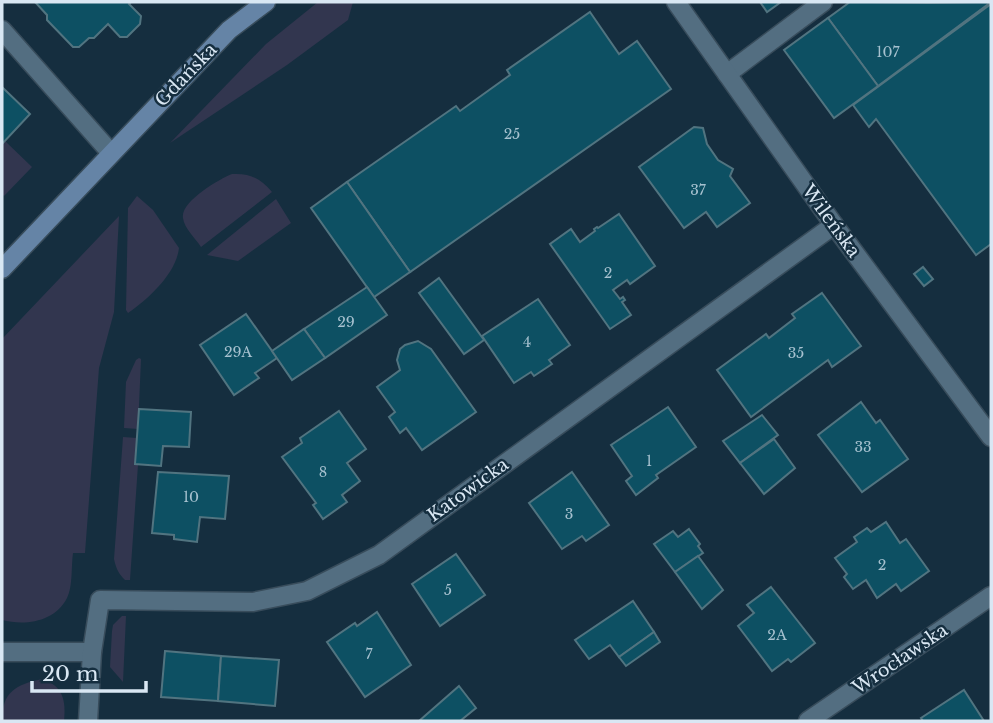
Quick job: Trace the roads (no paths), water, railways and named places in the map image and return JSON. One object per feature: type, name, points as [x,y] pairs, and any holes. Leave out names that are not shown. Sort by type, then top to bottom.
[{"type":"main road","name":"Gdańska","points":[[2,269],[229,30],[266,2]]},
{"type":"street","name":"Wileńska","points":[[676,2],[834,225],[991,437]]},
{"type":"street","points":[[727,74],[823,2]]},
{"type":"street","points":[[2,30],[111,153]]},
{"type":"street","name":"Katowicka","points":[[88,721],[92,652],[100,600],[253,602],[307,591],[379,555],[834,225]]},
{"type":"street","name":"Wrocławska","points":[[808,721],[991,596]]},
{"type":"street","points":[[2,652],[92,652]]}]
